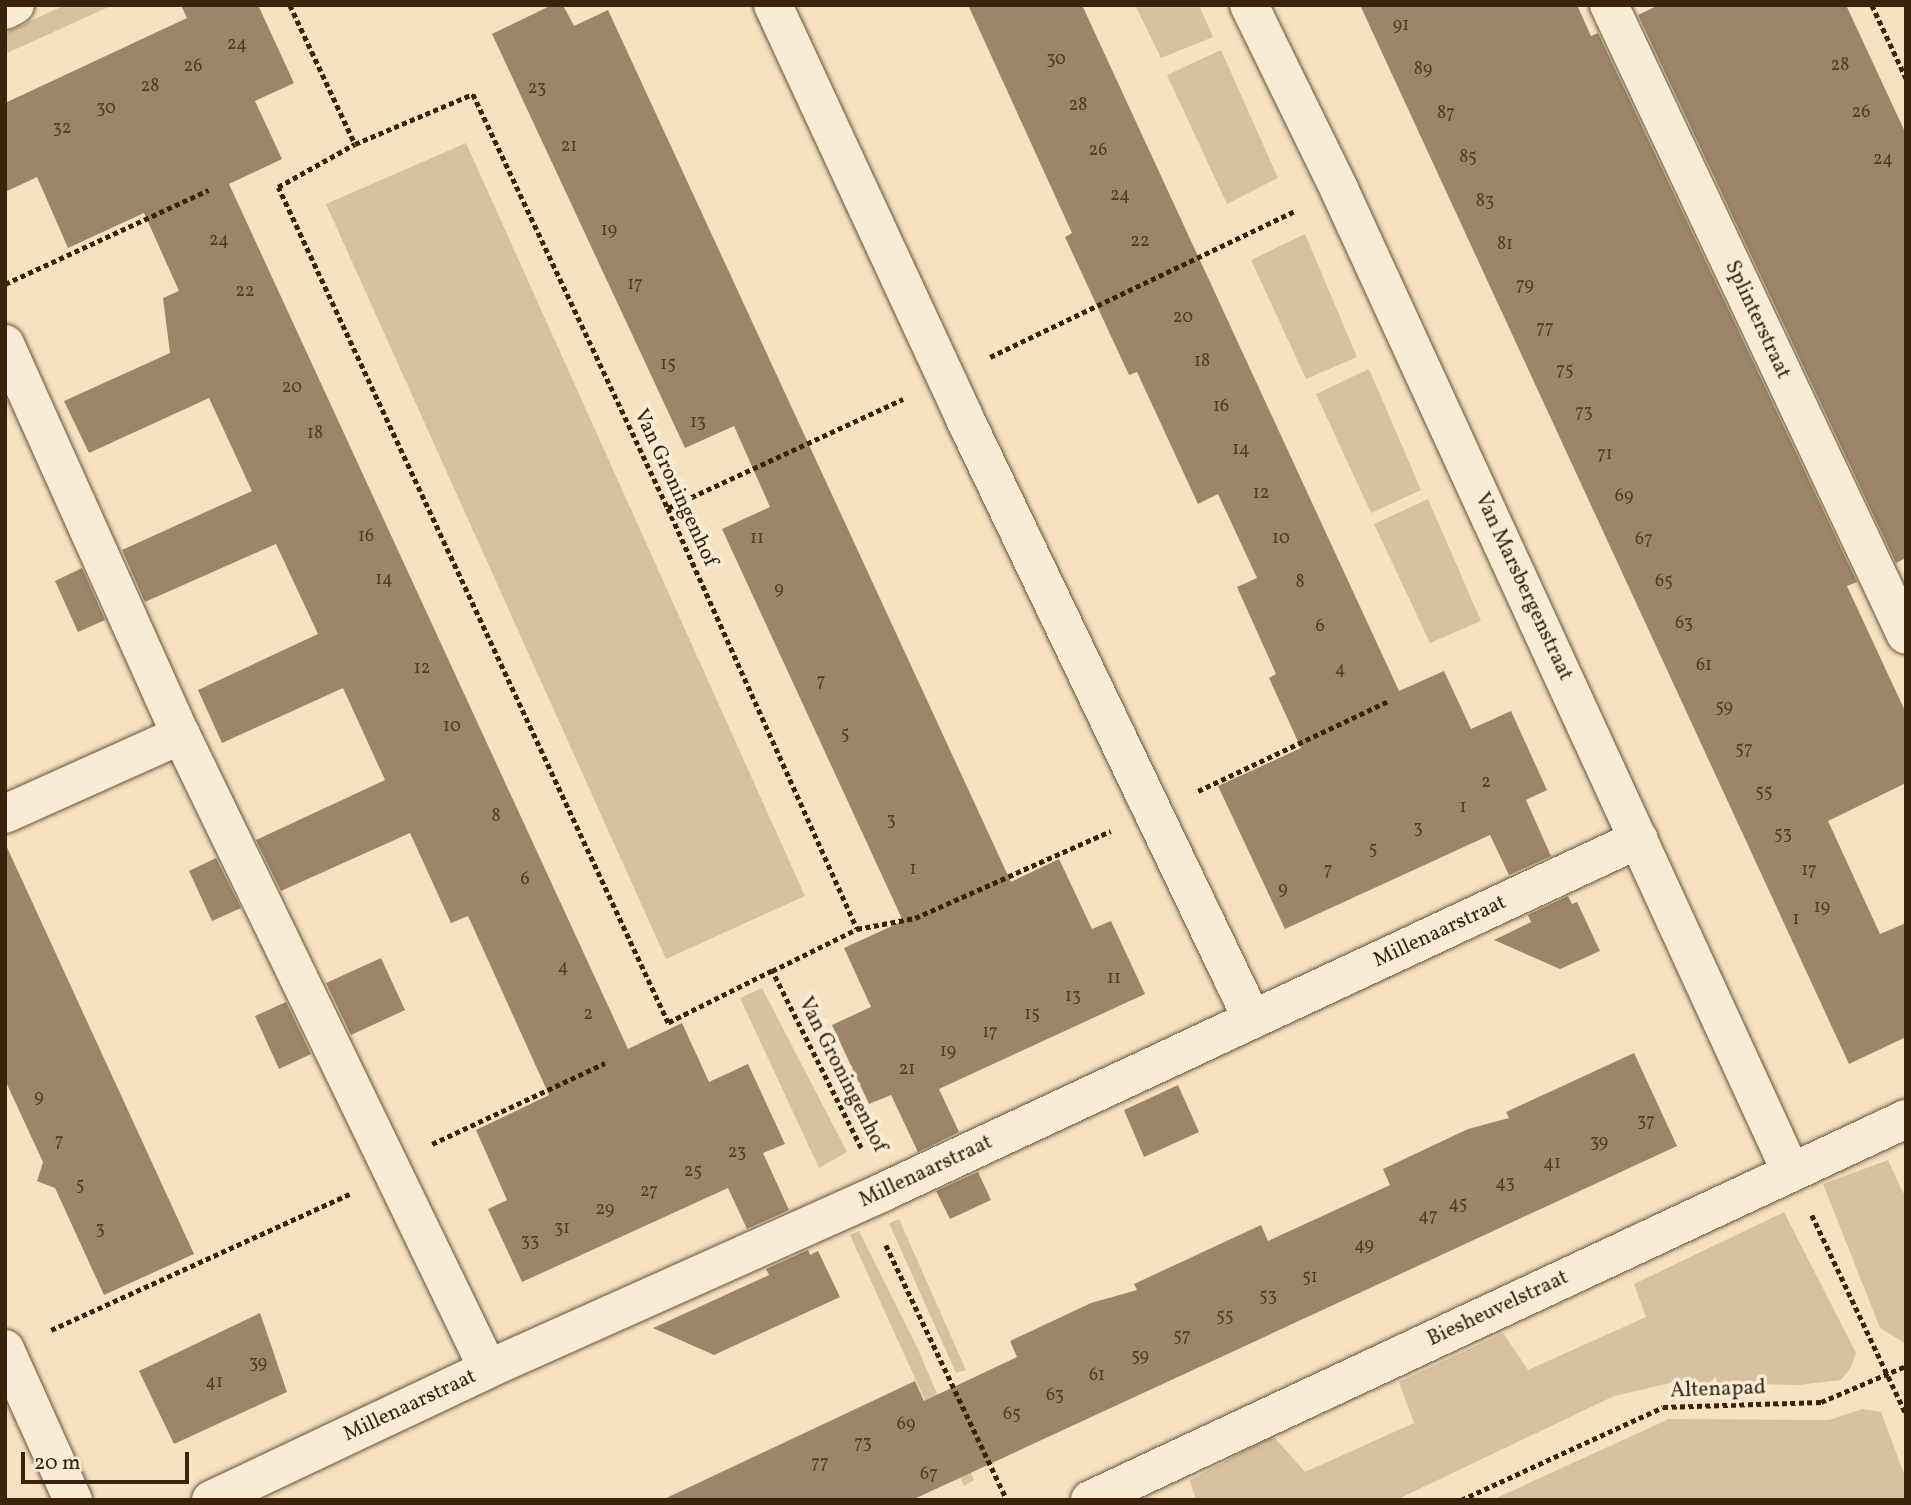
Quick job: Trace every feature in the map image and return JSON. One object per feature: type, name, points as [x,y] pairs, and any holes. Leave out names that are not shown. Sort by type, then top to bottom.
[{"type":"street","points":[[5,10],[15,5]]},
{"type":"street","points":[[773,5],[946,379],[1252,1019]]},
{"type":"street","name":"Van Marsbergenstraat","points":[[1249,5],[1339,190],[1791,1172]]},
{"type":"street","name":"Splinterstraat","points":[[1609,5],[1906,635]]},
{"type":"street","points":[[5,344],[181,735],[488,1369]]},
{"type":"street","points":[[5,814],[181,735]]},
{"type":"street","name":"Millenaarstraat","points":[[211,1500],[488,1369],[874,1196],[1639,839]]},
{"type":"street","name":"Biesheuvelstraat","points":[[1090,1500],[1906,1119]]},
{"type":"street","points":[[6,1350],[73,1500]]},
{"type":"path","points":[[290,5],[355,144]]},
{"type":"path","points":[[1872,5],[1906,78]]},
{"type":"path","name":"Van Groningenhof","points":[[473,94],[668,508],[857,929],[668,1023],[278,187],[355,144],[473,94]]},
{"type":"path","points":[[5,284],[208,190]]},
{"type":"path","points":[[668,508],[946,379],[1339,190]]},
{"type":"path","points":[[857,929],[915,918],[1153,812],[1388,701]]},
{"type":"path","name":"Van Groningenhof","points":[[772,971],[1007,1500]]},
{"type":"path","points":[[6,1350],[391,1169],[605,1063]]},
{"type":"path","points":[[1791,1172],[1906,1414]]},
{"type":"path","name":"Altenapad","points":[[1461,1500],[1664,1407],[1821,1402],[1906,1366]]},
{"type":"shaded area","points":[[65,5],[113,5],[5,54],[5,33]]},
{"type":"shaded area","points":[[1135,5],[1199,5],[1213,37],[1161,58]]},
{"type":"shaded area","points":[[1221,50],[1278,178],[1227,204],[1167,75]]},
{"type":"shaded area","points":[[466,143],[805,896],[666,959],[326,204]]},
{"type":"shaded area","points":[[1305,234],[1357,357],[1306,379],[1251,260]]},
{"type":"shaded area","points":[[1369,369],[1421,490],[1371,513],[1316,394]]},
{"type":"shaded area","points":[[1428,499],[1481,621],[1430,643],[1374,524]]},
{"type":"shaded area","points":[[762,988],[847,1152],[819,1168],[740,998]]},
{"type":"shaded area","points":[[1888,1160],[1903,1193],[1906,1192],[1906,1344],[1880,1328],[1823,1184]]},
{"type":"shaded area","points":[[1784,1212],[1856,1353],[1851,1367],[1841,1380],[1798,1385],[1675,1382],[1614,1396],[1396,1500],[1196,1500],[1190,1480],[1273,1436],[1305,1472],[1414,1423],[1399,1382],[1503,1333],[1528,1370],[1646,1317],[1634,1284]]},
{"type":"shaded area","points":[[899,1219],[966,1370],[956,1373],[889,1223]]},
{"type":"shaded area","points":[[859,1231],[917,1347],[974,1480],[964,1486],[850,1235]]},
{"type":"shaded area","points":[[1862,1409],[1881,1412],[1906,1479],[1906,1500],[1492,1500],[1669,1419],[1829,1420]]},
{"type":"building","points":[[181,5],[258,5],[294,83],[255,101],[282,159],[229,184],[628,1049],[682,1023],[709,1082],[748,1064],[785,1144],[763,1153],[789,1210],[747,1229],[728,1188],[522,1282],[488,1209],[507,1200],[476,1130],[549,1095],[468,916],[451,923],[410,833],[281,891],[256,840],[385,780],[343,688],[222,743],[198,690],[318,634],[276,544],[145,602],[122,550],[252,491],[209,398],[89,453],[64,401],[170,353],[163,298],[179,291],[144,213],[68,248],[37,177],[5,192],[5,103],[187,18]]},
{"type":"building","points":[[552,5],[563,5],[574,26],[608,10],[1011,882],[1059,859],[1092,929],[1111,921],[1145,994],[939,1089],[959,1132],[918,1152],[891,1095],[869,1104],[832,1025],[871,1007],[844,948],[903,921],[722,529],[770,507],[734,426],[685,448],[492,34]]},
{"type":"building","points":[[968,5],[1082,5],[1399,691],[1444,671],[1471,729],[1511,711],[1547,790],[1526,800],[1551,856],[1509,875],[1490,835],[1285,929],[1218,786],[1301,748],[1269,678],[1276,674],[1237,587],[1257,578],[1218,494],[1198,504],[1137,372],[1129,375],[1065,237],[1072,233]]},
{"type":"building","points":[[1360,5],[1577,5],[1591,36],[1598,33],[1857,582],[1847,586],[1906,713],[1906,783],[1828,821],[1880,934],[1906,923],[1906,1037],[1849,1064]]},
{"type":"building","points":[[1659,5],[1846,5],[1906,134],[1906,558],[1896,563],[1638,15]]},
{"type":"building","points":[[82,568],[105,620],[78,632],[55,581]]},
{"type":"building","points":[[5,843],[194,1254],[104,1295],[55,1188],[37,1181],[43,1162],[5,1080]]},
{"type":"building","points":[[216,858],[241,908],[212,921],[189,871]]},
{"type":"building","points":[[1568,896],[1572,904],[1577,902],[1600,951],[1560,969],[1494,940],[1531,922],[1528,915]]},
{"type":"building","points":[[381,958],[405,1010],[351,1035],[326,983]]},
{"type":"building","points":[[286,1002],[311,1054],[279,1069],[255,1016]]},
{"type":"building","points":[[1634,1053],[1677,1146],[912,1500],[662,1500],[915,1381],[924,1401],[1017,1357],[1010,1341],[1091,1303],[1137,1290],[1134,1284],[1261,1225],[1268,1241],[1390,1185],[1383,1169],[1468,1129],[1509,1118],[1506,1112]]},
{"type":"building","points":[[1178,1085],[1199,1132],[1144,1157],[1124,1110]]},
{"type":"building","points":[[978,1172],[991,1200],[950,1219],[936,1191]]},
{"type":"building","points":[[808,1250],[810,1255],[818,1251],[840,1297],[714,1355],[653,1328],[769,1275],[766,1269]]},
{"type":"building","points":[[260,1313],[287,1392],[174,1444],[139,1371]]}]
